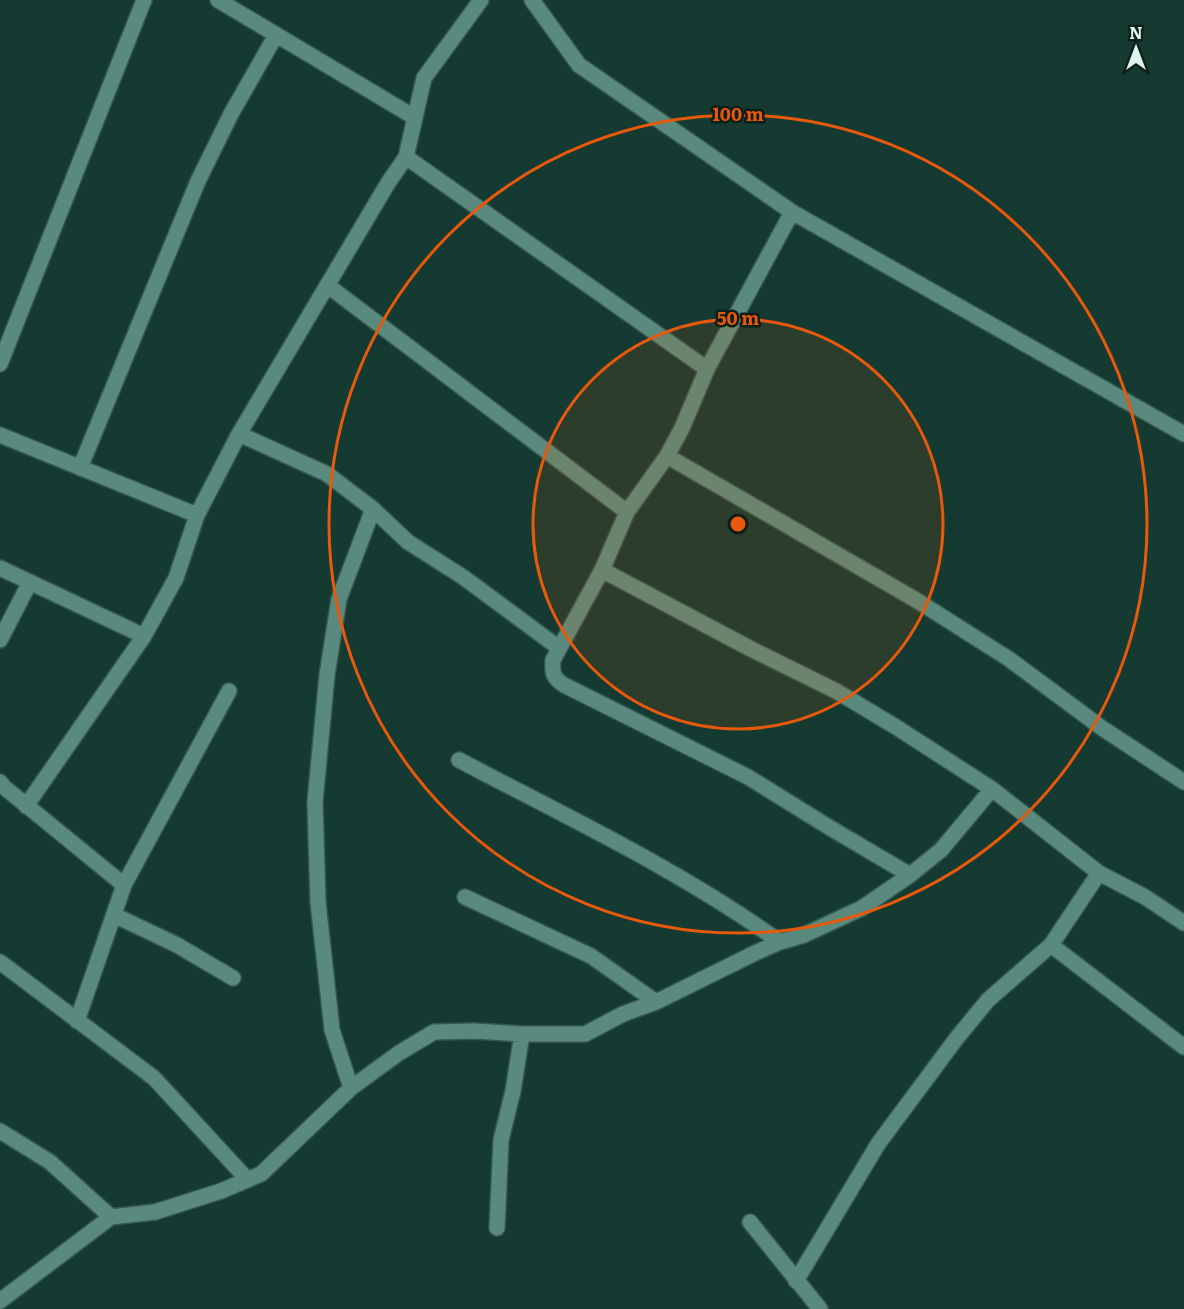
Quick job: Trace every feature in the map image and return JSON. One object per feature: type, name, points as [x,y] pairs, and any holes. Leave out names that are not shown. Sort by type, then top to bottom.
[{"type":"street","points":[[0,364],[144,0]]},
{"type":"street","points":[[218,0],[414,117]]},
{"type":"street","points":[[26,806],[144,636],[176,578],[197,515],[239,434],[388,183],[406,157],[424,78],[481,0]]},
{"type":"street","points":[[532,0],[579,65],[792,212],[1184,434]]},
{"type":"street","points":[[80,468],[198,181],[231,114],[276,34]]},
{"type":"street","points":[[406,157],[707,369]]},
{"type":"street","points":[[792,212],[707,369],[682,428],[667,456],[627,512],[602,570],[559,648],[552,672],[555,679],[564,685],[748,777],[910,875]]},
{"type":"street","points":[[327,285],[627,512]]},
{"type":"street","points":[[239,434],[327,474],[374,509],[408,542],[464,577],[559,648]]},
{"type":"street","points":[[0,435],[197,515]]},
{"type":"street","points":[[667,456],[916,600],[1009,659],[1102,728],[1184,782]]},
{"type":"street","points":[[351,1088],[332,1030],[318,902],[315,802],[327,675],[339,599],[374,509]]},
{"type":"street","points":[[0,568],[144,636]]},
{"type":"street","points":[[602,570],[751,649],[837,691],[992,789],[1099,873],[1145,897],[1184,923]]},
{"type":"street","points":[[0,640],[30,582]]},
{"type":"street","points":[[76,1021],[124,885],[229,690]]},
{"type":"street","points":[[459,760],[678,877],[740,913],[780,942]]},
{"type":"street","points":[[0,782],[26,806],[124,885]]},
{"type":"street","points":[[0,1301],[111,1217],[155,1212],[221,1191],[261,1174],[351,1088],[399,1053],[434,1032],[474,1030],[522,1034],[585,1034],[623,1014],[656,1002],[780,942],[804,934],[862,908],[910,875],[941,850],[992,789]]},
{"type":"street","points":[[796,1281],[878,1144],[988,1000],[1051,945],[1099,873]]},
{"type":"street","points":[[465,897],[591,956],[656,1002]]},
{"type":"street","points":[[114,915],[177,945],[233,978]]},
{"type":"street","points":[[1051,945],[1184,1047]]},
{"type":"street","points":[[0,962],[154,1078],[247,1179]]},
{"type":"street","points":[[497,1228],[501,1140],[513,1091],[522,1034]]},
{"type":"street","points":[[0,1131],[50,1162],[111,1217]]},
{"type":"street","points":[[750,1222],[820,1309]]}]
